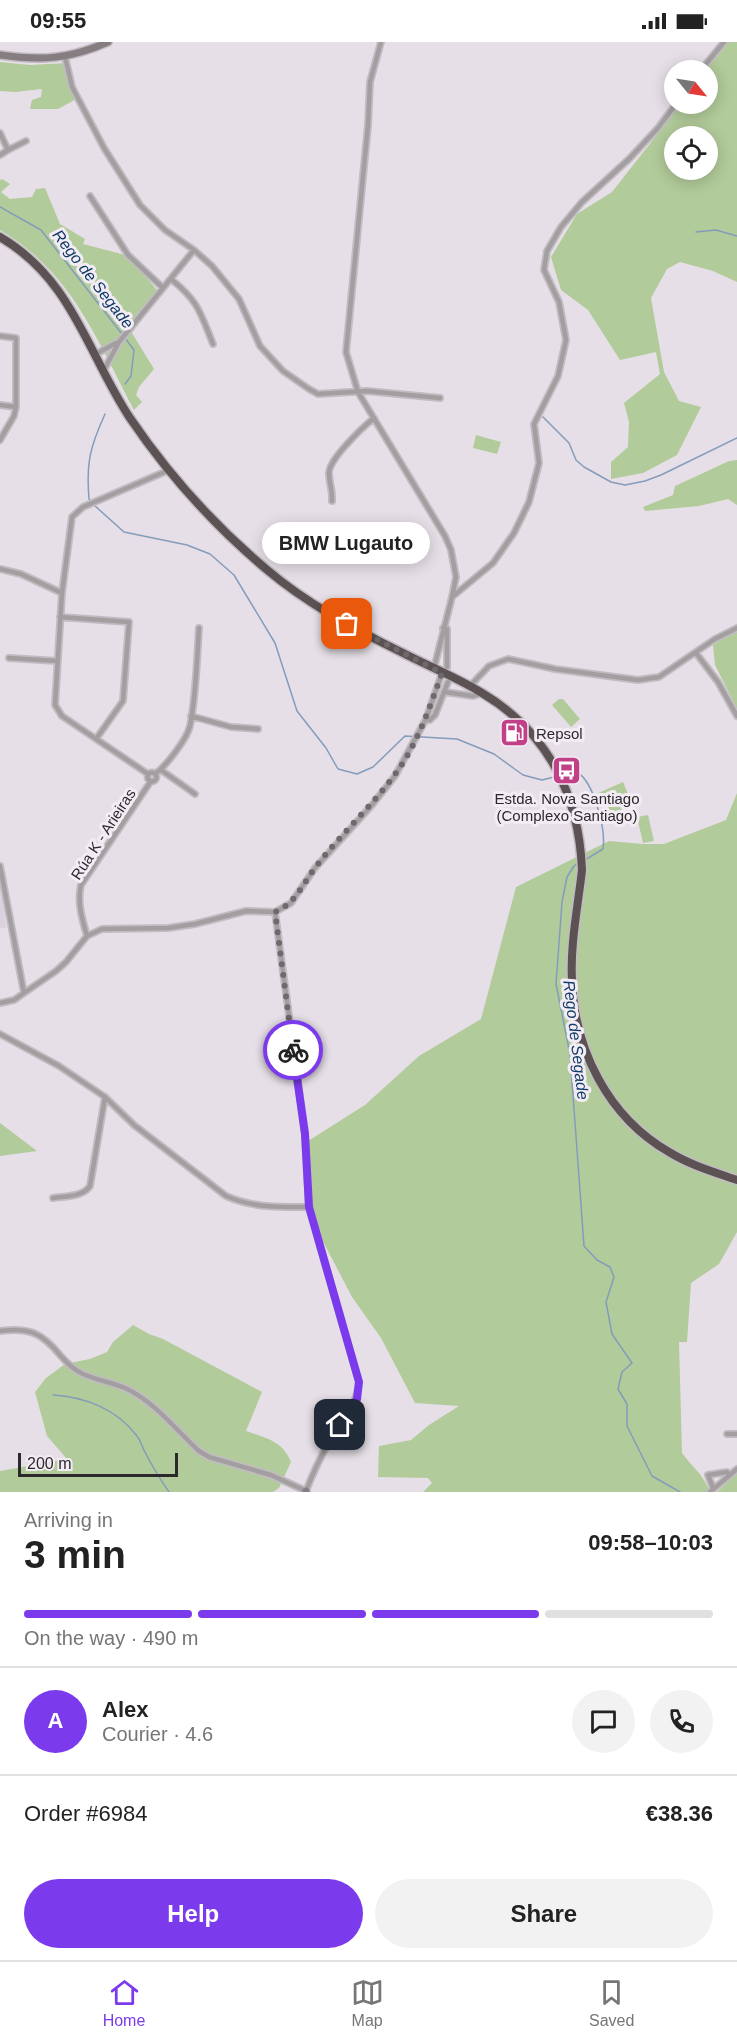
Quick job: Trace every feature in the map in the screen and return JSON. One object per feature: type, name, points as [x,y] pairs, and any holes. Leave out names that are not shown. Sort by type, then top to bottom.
[{"type":"highway","points":[[0,237],[39,266],[57,287],[130,418],[169,470],[217,524],[285,584],[361,632],[441,669],[483,693],[502,706],[536,739],[551,759],[572,801],[582,870],[572,978],[574,1008],[579,1035],[599,1082],[629,1121],[668,1152],[737,1180]]},
{"type":"main road","points":[[0,55],[24,58],[65,57],[87,52],[108,42]]},
{"type":"street","points":[[381,42],[370,82],[368,125],[346,352],[358,392],[445,536],[451,550],[456,577],[453,597],[443,628],[441,669]]},
{"type":"street","points":[[709,60],[724,42]]},
{"type":"street","points":[[65,57],[72,87],[140,204],[165,230],[212,266],[239,299],[260,346],[283,371],[318,394],[358,392],[440,398]]},
{"type":"street","points":[[453,597],[493,563],[514,533],[529,502],[539,463],[534,424],[558,376],[566,340],[559,302],[544,270],[547,251],[561,227],[582,202],[629,159],[668,114]]},
{"type":"street","points":[[0,133],[8,150]]},
{"type":"street","points":[[0,155],[26,141]]},
{"type":"street","points":[[90,196],[128,255],[163,288]]},
{"type":"street","points":[[104,370],[119,342],[194,250]]},
{"type":"street","points":[[171,279],[189,293],[198,306],[213,344]]},
{"type":"street","points":[[0,336],[16,338],[16,407],[14,416],[0,440]]},
{"type":"street","points":[[96,354],[119,342]]},
{"type":"street","points":[[0,405],[16,407]]},
{"type":"street","points":[[332,501],[329,475],[332,463],[361,430],[375,418]]},
{"type":"street","points":[[148,774],[62,716],[55,705],[60,617],[72,517],[80,509],[169,470]]},
{"type":"street","points":[[0,569],[21,574],[62,592]]},
{"type":"street","points":[[60,617],[129,622],[123,701],[96,739]]},
{"type":"street","name":"Rúa K - Arieiras","points":[[151,781],[148,779],[148,774],[155,774],[161,770],[190,728],[199,628]]},
{"type":"street","points":[[0,1003],[14,1000],[24,993],[61,966],[87,936],[102,929],[168,928],[195,924],[246,911],[275,912],[291,903],[315,868],[395,776],[426,719],[441,669],[447,629],[443,628]]},
{"type":"street","points":[[470,686],[489,666],[508,658],[555,669],[638,680],[659,677],[715,639],[737,628]]},
{"type":"street","points":[[696,653],[718,682],[737,716]]},
{"type":"street","points":[[9,658],[57,661]]},
{"type":"street","points":[[426,719],[430,720],[435,715],[448,682]]},
{"type":"street","points":[[445,692],[473,696],[483,693]]},
{"type":"street","points":[[191,716],[231,727],[258,729]]},
{"type":"street","points":[[161,770],[195,794]]},
{"type":"street","name":"Rúa K - Arieiras","points":[[87,936],[81,913],[79,894],[81,885],[151,781],[156,779],[155,774]]},
{"type":"street","points":[[0,866],[24,993]]},
{"type":"street","points":[[0,1332],[29,1331],[45,1338],[68,1364],[80,1373],[126,1389],[141,1398],[199,1451],[209,1457],[271,1475],[306,1491],[331,1439],[357,1399],[359,1382],[309,1207],[305,1134],[275,912]]},
{"type":"street","points":[[0,1034],[59,1066],[105,1096],[134,1125],[226,1196],[239,1202],[263,1207],[309,1207]]},
{"type":"street","points":[[52,1198],[79,1194],[87,1191],[90,1186],[105,1096]]},
{"type":"street","points":[[728,1434],[737,1434]]},
{"type":"street","points":[[711,1490],[737,1469]]},
{"type":"street","points":[[711,1490],[708,1475],[727,1472],[729,1474]]},
{"type":"shaded area","points":[[0,877],[6,928],[0,928]]},
{"type":"green space","points":[[727,42],[737,42],[737,282],[713,271],[680,262],[667,269],[651,298],[664,372],[679,401],[701,407],[677,455],[643,473],[611,479],[611,462],[628,447],[629,422],[624,403],[660,374],[656,352],[620,360],[588,310],[561,290],[551,257],[577,214],[612,192],[673,114],[718,114],[718,60],[714,60]]},
{"type":"green space","points":[[0,62],[30,65],[67,63],[80,97],[58,109],[30,109],[32,100],[41,97],[42,89],[0,91]]},
{"type":"green space","points":[[0,180],[10,184],[1,192],[10,199],[32,197],[36,189],[45,188],[60,224],[85,239],[83,244],[129,256],[160,294],[132,333],[154,369],[139,387],[136,395],[142,402],[134,410],[94,333],[64,287],[25,247],[0,230]]},
{"type":"green space","points":[[476,435],[501,442],[497,454],[473,448]]},
{"type":"green space","points":[[737,460],[737,505],[728,499],[699,506],[645,511],[643,507],[673,495],[675,486],[729,461]]},
{"type":"green space","points":[[737,629],[737,709],[715,665],[713,645]]},
{"type":"green space","points":[[559,699],[563,699],[580,719],[571,727],[552,705]]},
{"type":"green space","points":[[623,782],[628,794],[601,805],[596,794]]},
{"type":"green space","points":[[737,793],[737,1232],[719,1264],[691,1283],[687,1342],[679,1342],[682,1453],[700,1474],[709,1489],[707,1492],[423,1492],[432,1483],[428,1478],[378,1477],[379,1446],[411,1440],[429,1425],[459,1406],[415,1403],[381,1338],[352,1297],[314,1224],[305,1143],[365,1105],[419,1056],[481,1019],[516,887],[609,841],[664,844],[726,820]]},
{"type":"green space","points":[[618,803],[624,815],[609,822],[603,809]]},
{"type":"green space","points":[[648,815],[654,841],[643,843],[637,817]]},
{"type":"green space","points":[[0,1123],[37,1151],[0,1156]]},
{"type":"green space","points":[[133,1325],[262,1392],[246,1431],[273,1441],[288,1455],[291,1462],[279,1488],[273,1492],[0,1492],[0,1471],[67,1459],[47,1436],[35,1392],[46,1378],[65,1364],[90,1359],[107,1352],[113,1342]]},
{"type":"green space","points":[[737,1473],[737,1492],[717,1492]]},
{"type":"waterway","name":"Rego de Segade","points":[[0,207],[41,230],[122,334]]},
{"type":"waterway","points":[[696,232],[716,230],[737,236]]},
{"type":"waterway","name":"Rego de Segade","points":[[125,338],[134,350],[131,376],[125,384]]},
{"type":"waterway","name":"Rego de Segade","points":[[91,501],[88,486],[90,455],[105,414]]},
{"type":"waterway","points":[[543,417],[569,443],[576,460],[584,467],[611,482],[625,485],[661,475],[737,438]]},
{"type":"waterway","name":"Rego de Segade","points":[[94,505],[124,532],[187,545],[210,554],[234,575],[275,643],[297,711],[326,748],[338,769],[357,774],[373,767],[405,736],[457,739],[494,754],[523,775],[542,780],[554,777]]},
{"type":"waterway","name":"Rego de Segade","points":[[562,775],[577,772],[583,777],[598,807],[603,830],[603,849],[585,860]]},
{"type":"waterway","name":"Rego de Segade","points":[[578,863],[567,877],[562,902],[556,984],[570,1054],[584,1246],[597,1260],[610,1267],[614,1277],[606,1302],[612,1334],[632,1363],[622,1372],[618,1389],[627,1404],[627,1426],[652,1476],[680,1492]]},
{"type":"waterway","points":[[53,1395],[77,1398],[100,1406],[120,1418],[138,1438],[169,1492]]},
{"type":"way so far","points":[[293,1050],[275,912],[291,903],[315,868],[395,776],[426,719],[442,673],[347,624]]},
{"type":"place","name":"BMW Lugauto","points":[[347,624]]},
{"type":"place","name":"Repsol","points":[[515,733]]},
{"type":"place","name":"Estda. Nova Santiago (Complexo Santiago)","points":[[567,771]]},
{"type":"route","points":[[293,1050],[305,1134],[309,1207],[359,1382],[357,1399],[340,1425]]}]
